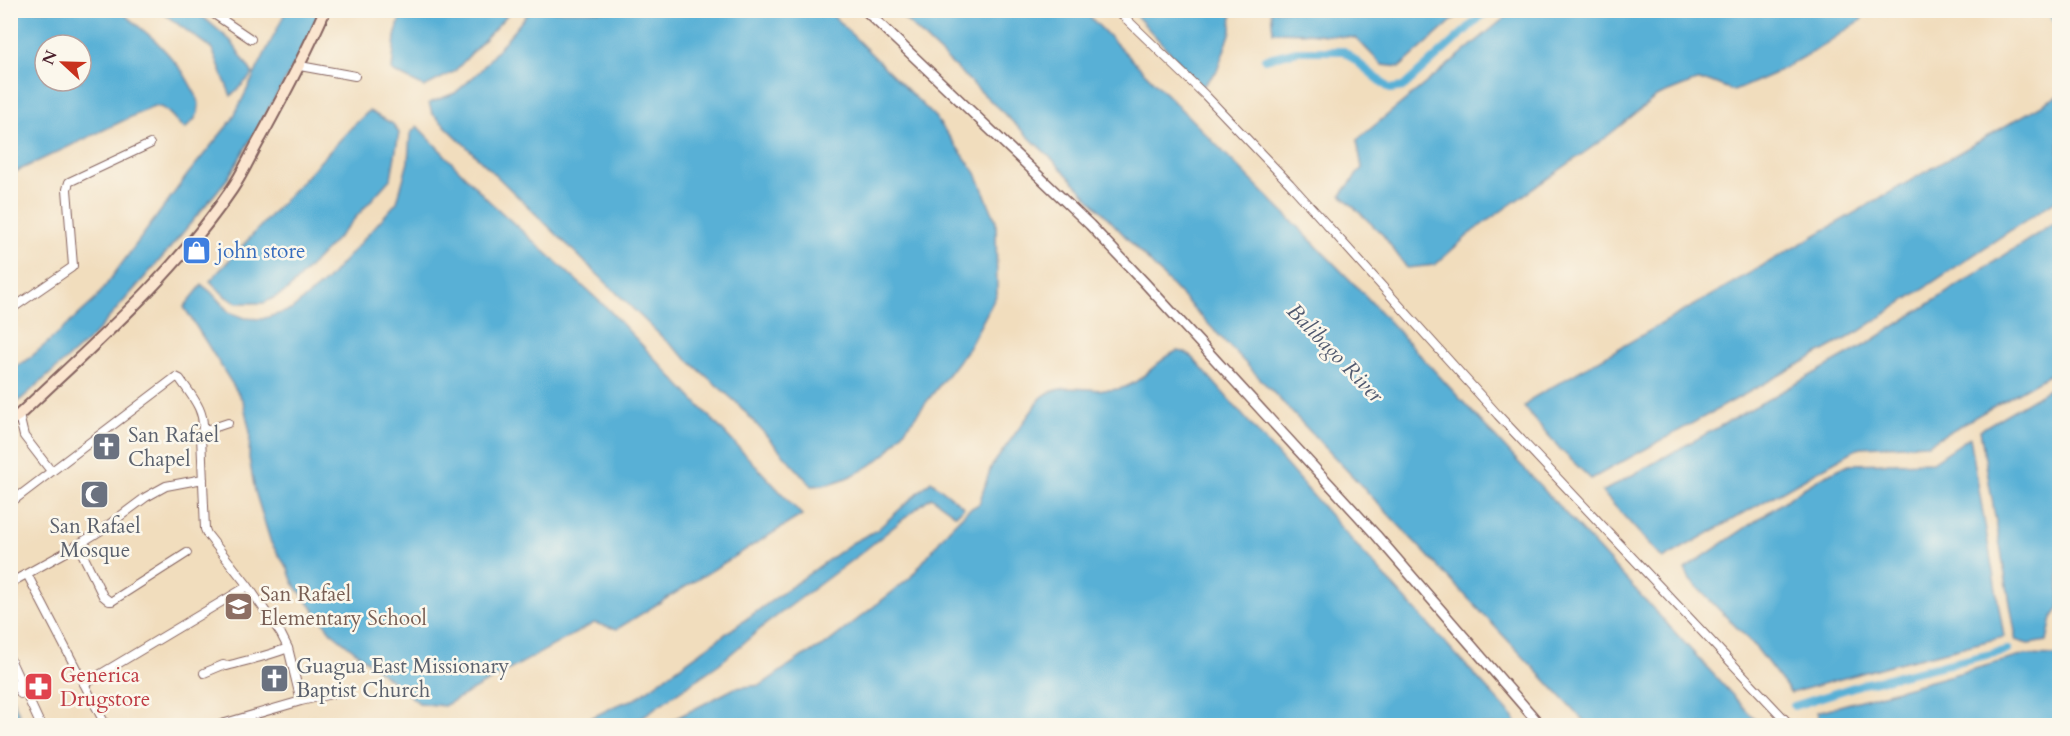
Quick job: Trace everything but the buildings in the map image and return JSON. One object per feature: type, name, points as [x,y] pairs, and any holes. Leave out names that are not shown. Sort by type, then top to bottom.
[{"type":"main road","points":[[15,418],[117,323],[192,241],[232,188],[300,66],[325,10]]},
{"type":"street","points":[[208,10],[251,39]]},
{"type":"street","points":[[865,10],[1090,225],[1376,535],[1541,726]]},
{"type":"street","points":[[1117,10],[1205,95],[1290,184],[1498,415],[1791,726]]},
{"type":"street","points":[[300,66],[355,76]]},
{"type":"street","points":[[10,296],[14,307],[73,266],[66,189],[69,182],[150,144]]},
{"type":"street","points":[[10,503],[177,377],[180,378],[200,409],[204,420],[203,479],[207,534],[281,633],[288,648],[301,701]]},
{"type":"street","points":[[15,418],[24,436],[51,471]]},
{"type":"street","points":[[202,433],[228,423]]},
{"type":"street","points":[[10,583],[78,545],[146,497],[166,486],[203,479]]},
{"type":"street","points":[[78,545],[106,600],[110,601],[187,553]]},
{"type":"street","points":[[27,574],[106,726]]},
{"type":"street","points":[[84,684],[248,586]]},
{"type":"street","points":[[204,673],[223,665],[265,657],[288,648]]},
{"type":"street","points":[[10,659],[41,726]]},
{"type":"street","points":[[10,681],[19,690],[35,726]]},
{"type":"street","points":[[214,726],[336,693]]},
{"type":"water","points":[[11,10],[120,11],[168,54],[183,72],[199,105],[194,120],[185,129],[163,108],[154,106],[11,174]]},
{"type":"water","points":[[402,10],[511,11],[454,72],[424,87],[392,71],[395,37]]},
{"type":"water","points":[[1271,10],[1463,11],[1400,67],[1382,65],[1356,38],[1273,32]]},
{"type":"water","points":[[160,11],[196,11],[231,41],[253,74],[231,96],[212,49]]},
{"type":"water","points":[[286,11],[319,11],[315,24],[289,74],[228,178],[93,336],[11,408],[10,369],[26,361],[95,300],[188,174],[232,120]]},
{"type":"water","points":[[530,11],[828,11],[935,117],[976,173],[996,221],[997,294],[969,347],[887,453],[862,471],[842,480],[812,486],[737,403],[664,339],[432,113],[429,103],[455,93],[480,71]]},
{"type":"water","name":"Balibago River","points":[[896,11],[1084,11],[1362,292],[1760,725],[1588,725],[1053,160]]},
{"type":"water","points":[[1132,11],[1232,11],[1231,31],[1217,71],[1202,87]]},
{"type":"water","points":[[1513,11],[1865,11],[1861,20],[1813,52],[1773,74],[1734,91],[1709,81],[1696,81],[1656,97],[1605,138],[1473,231],[1435,265],[1407,268],[1383,235],[1341,195],[1362,168],[1357,140]]},
{"type":"water","points":[[2059,95],[2059,198],[1858,332],[1591,479],[1561,450],[1524,407],[1531,399]]},
{"type":"water","points":[[369,111],[393,124],[399,133],[391,178],[287,291],[264,303],[237,303],[226,297],[210,281]]},
{"type":"water","points":[[417,126],[488,200],[609,310],[802,515],[617,629],[594,623],[444,706],[419,703],[331,632],[293,583],[288,569],[271,543],[255,491],[249,458],[250,432],[243,401],[184,307],[202,285],[229,312],[245,318],[262,319],[291,310],[326,281],[397,202],[408,162],[410,134]]},
{"type":"water","points":[[2059,220],[2059,369],[1928,444],[1860,447],[1663,559],[1602,492],[1867,344]]},
{"type":"water","points":[[1177,351],[1191,356],[1357,546],[1514,718],[1517,725],[663,725],[735,688],[761,685],[803,656],[825,645],[910,578],[949,529],[968,510],[979,504],[991,467],[1041,398],[1059,389],[1108,390],[1127,387]]},
{"type":"water","points":[[2059,383],[2059,608],[2052,618],[2047,641],[2028,644],[2015,640],[1980,430]]},
{"type":"water","points":[[1970,437],[2004,637],[1890,665],[1791,693],[1754,645],[1690,580],[1685,569],[1826,475],[1849,464],[1933,462]]},
{"type":"water","points":[[931,481],[964,507],[956,515],[931,497],[860,554],[766,624],[719,664],[639,719],[626,725],[577,725],[617,705],[635,699],[852,543],[877,530]]},
{"type":"water","points":[[2025,655],[2059,656],[2059,725],[1821,726],[1817,712]]},
{"type":"water","points":[[11,695],[24,725],[11,725]]},
{"type":"waterway","points":[[1265,59],[1297,51],[1344,51],[1390,89],[1403,87],[1488,10]]},
{"type":"waterway","points":[[2053,10],[2060,19]]},
{"type":"waterway","points":[[1794,706],[1863,684],[2008,650]]},
{"type":"place","name":"john store","points":[[196,251]]},
{"type":"place","name":"San Rafael Chapel","points":[[107,447]]},
{"type":"place","name":"San Rafael Mosque","points":[[95,495]]},
{"type":"place","name":"San Rafael Elementary School","points":[[239,606]]},
{"type":"place","name":"Guagua East Missionary Baptist Church","points":[[275,678]]},
{"type":"place","name":"Generica Drugstore","points":[[39,687]]}]
